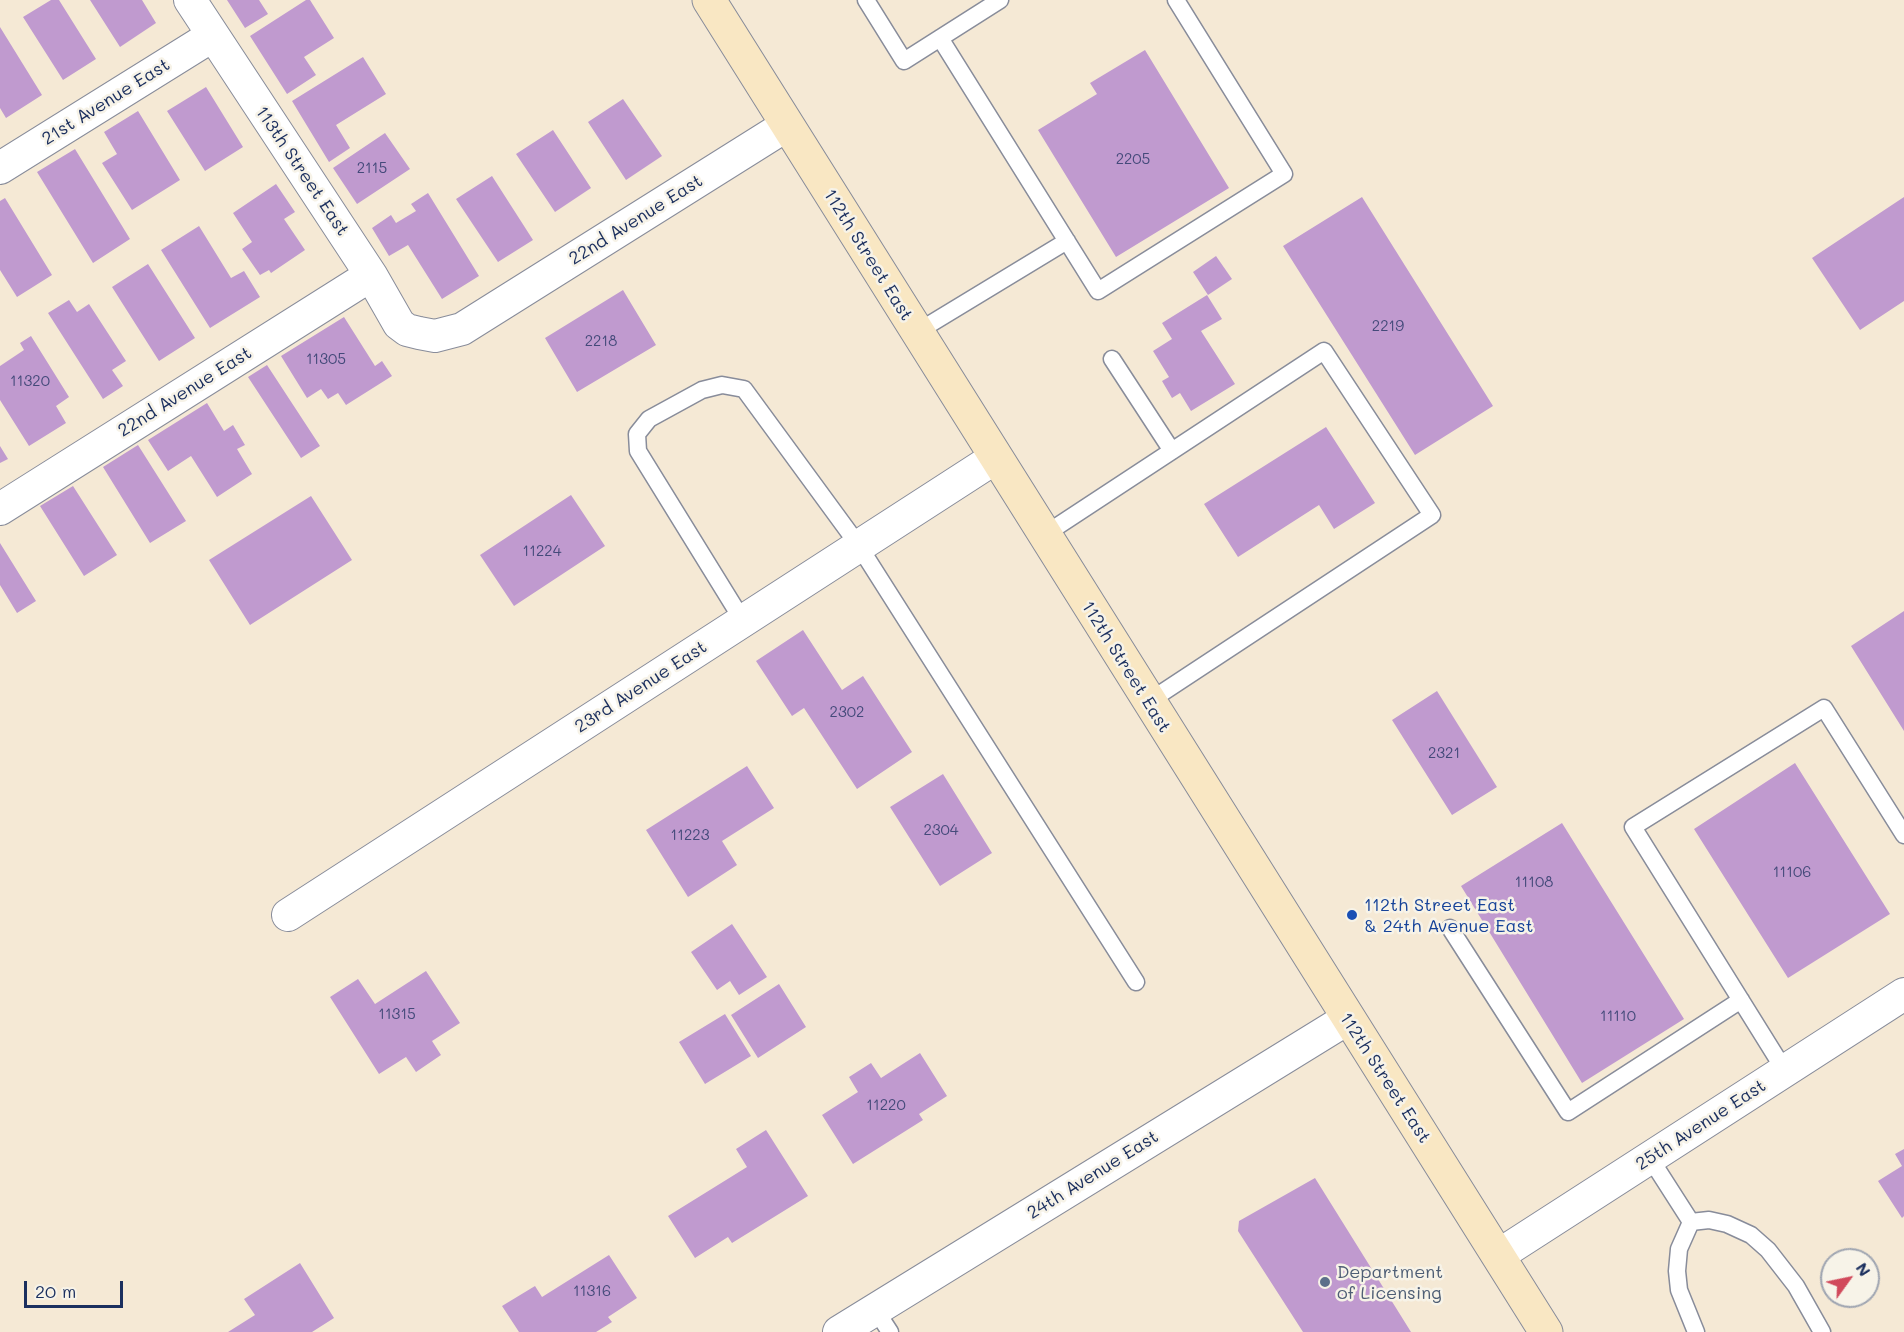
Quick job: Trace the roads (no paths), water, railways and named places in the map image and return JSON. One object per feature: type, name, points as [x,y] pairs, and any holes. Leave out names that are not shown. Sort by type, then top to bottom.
[{"type":"main road","name":"112th Street East","points":[[709,0],[1347,1019],[1546,1332]]},
{"type":"street","name":"113th Street East","points":[[190,0],[371,275],[399,324],[407,330],[420,333]]},
{"type":"street","name":"21st Avenue East","points":[[0,168],[212,36]]},
{"type":"street","name":"22nd Avenue East","points":[[420,333],[435,336],[462,329],[787,125]]},
{"type":"street","name":"22nd Avenue East","points":[[0,509],[371,275]]},
{"type":"street","name":"23rd Avenue East","points":[[288,915],[995,458]]},
{"type":"street","name":"25th Avenue East","points":[[1499,1255],[1904,994]]},
{"type":"street","name":"24th Avenue East","points":[[839,1332],[883,1321],[1347,1019]]},
{"type":"lane","points":[[866,0],[904,61],[1000,0]]},
{"type":"lane","points":[[940,38],[1098,291],[1284,174],[1176,0]]},
{"type":"lane","points":[[916,333],[1067,241]]},
{"type":"lane","points":[[1044,536],[1324,351],[1432,515],[1148,702]]},
{"type":"lane","points":[[1112,359],[1172,451]]},
{"type":"lane","points":[[743,621],[638,451],[637,434],[649,419],[702,390],[722,385],[744,389],[859,546],[1136,982]]},
{"type":"lane","points":[[1785,1071],[1633,827],[1824,708],[1904,835]]},
{"type":"lane","points":[[1450,928],[1568,1112],[1741,1000]]},
{"type":"lane","points":[[1650,1158],[1691,1222]]},
{"type":"lane","points":[[1691,1222],[1709,1220],[1727,1224],[1750,1235],[1768,1250],[1796,1287],[1822,1332]]},
{"type":"lane","points":[[1691,1222],[1679,1249],[1677,1271],[1679,1290],[1696,1332]]},
{"type":"place","name":"112th Street East & 24th Avenue East","points":[[1352,915]]},
{"type":"place","name":"Department of Licensing","points":[[1325,1282]]}]
